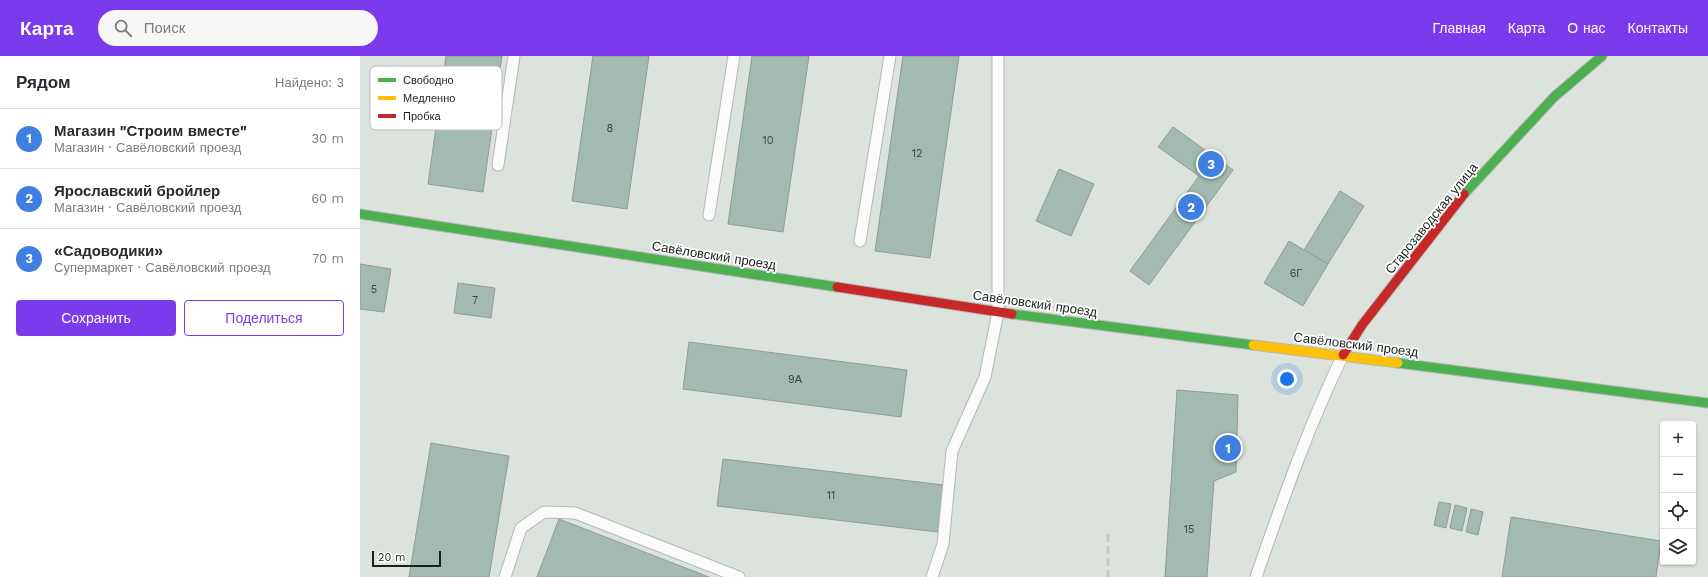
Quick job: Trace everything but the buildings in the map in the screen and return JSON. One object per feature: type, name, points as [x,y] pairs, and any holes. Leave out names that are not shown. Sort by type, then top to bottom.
[{"type":"main road","name":"Старозаводская улица","points":[[1343,355],[1362,325],[1471,184],[1554,97],[1602,56]]},
{"type":"main road","name":"Савёловский проезд","points":[[360,214],[998,312],[1343,355],[1708,403]]},
{"type":"lane","points":[[498,165],[514,56]]},
{"type":"lane","points":[[709,215],[734,56]]},
{"type":"lane","points":[[860,241],[890,56]]},
{"type":"lane","points":[[932,577],[943,544],[952,451],[985,377],[998,312],[998,56]]},
{"type":"lane","points":[[1256,577],[1288,485],[1328,386],[1343,355]]},
{"type":"lane","points":[[505,577],[521,528],[544,512],[552,512],[575,513],[739,577]]},
{"type":"railway","points":[[1108,534],[1108,577]]},
{"type":"traffic: fast","points":[[1464,194],[1554,97],[1602,56]]},
{"type":"traffic: fast","points":[[360,214],[837,287]]},
{"type":"traffic: fast","points":[[1012,314],[1253,345]]},
{"type":"traffic: fast","points":[[1398,363],[1708,403]]},
{"type":"traffic: slow","points":[[1253,345],[1398,363]]},
{"type":"traffic: jam","points":[[1343,355],[1362,325],[1464,194]]},
{"type":"traffic: jam","points":[[837,287],[1012,314]]},
{"type":"place","name":"«Садоводики»","points":[[1211,164]]},
{"type":"place","name":"Ярославский бройлер","points":[[1191,207]]},
{"type":"place","name":"Магазин \"Строим вместе\"","points":[[1228,448]]}]
